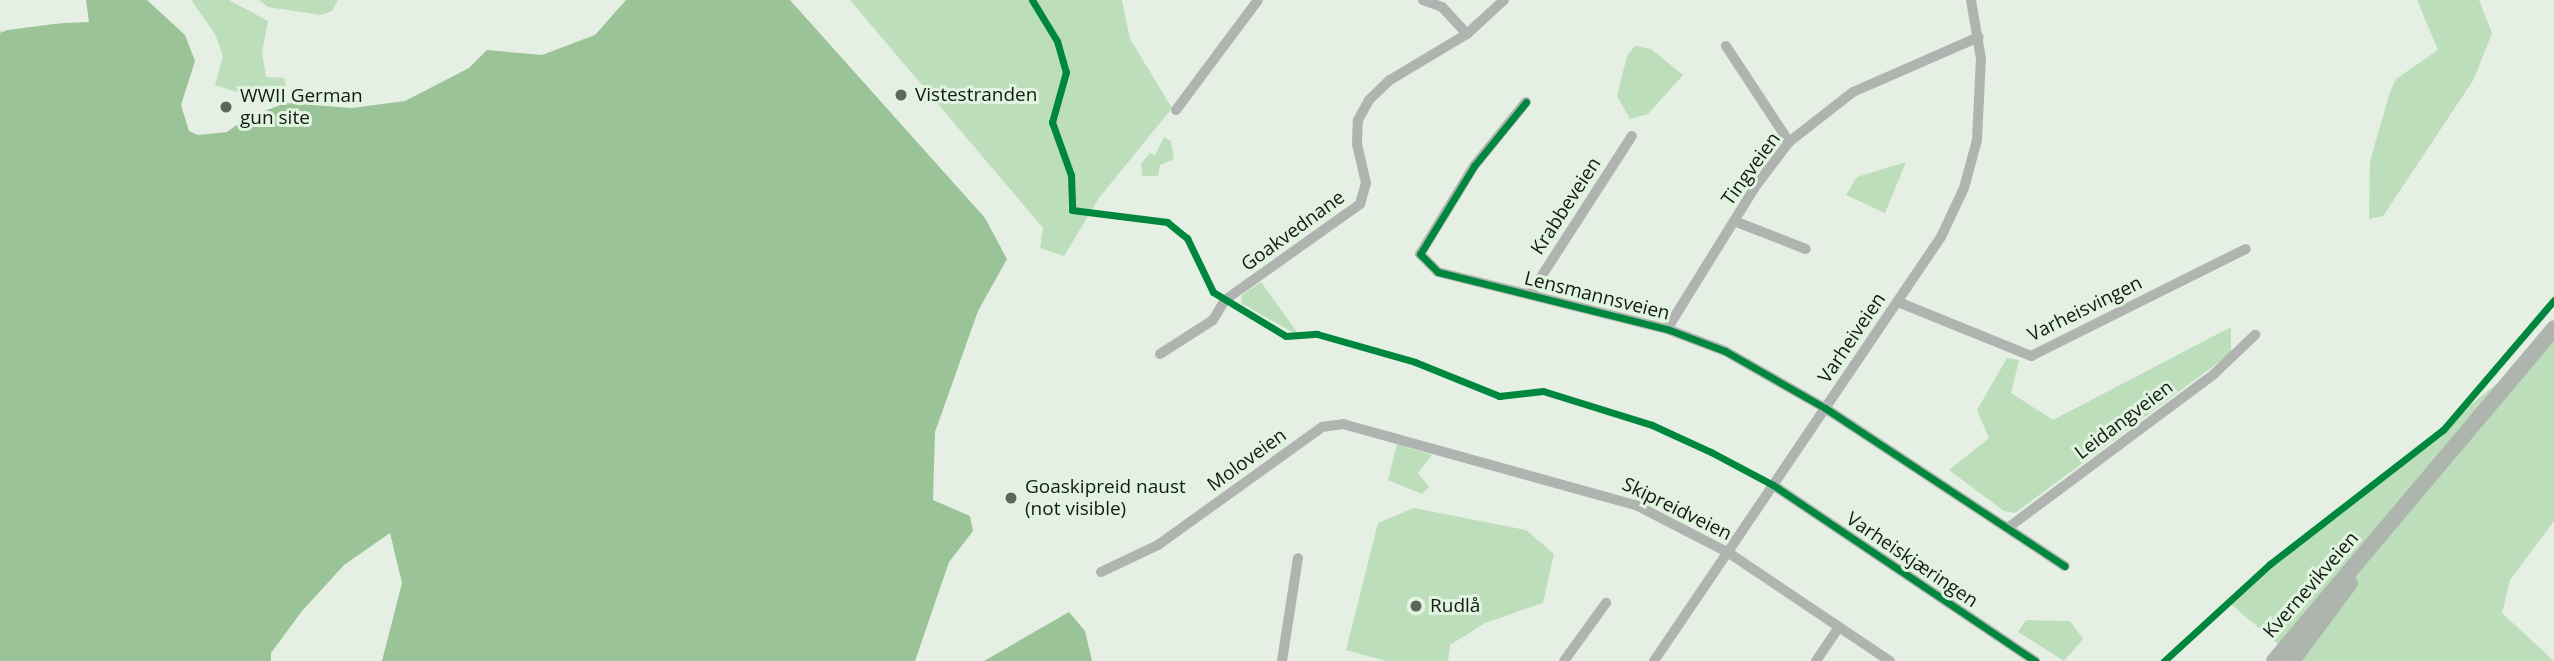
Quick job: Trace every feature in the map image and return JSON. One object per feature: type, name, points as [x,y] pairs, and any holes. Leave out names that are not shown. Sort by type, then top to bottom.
[{"type":"main road","name":"Kvernevikveien","points":[[2274,661],[2554,328]]},
{"type":"main road","name":"Kvernevikveien","points":[[2292,661],[2380,537]]},
{"type":"street","points":[[1176,110],[1258,0]]},
{"type":"street","points":[[1426,0],[1467,34]]},
{"type":"street","name":"Goakvednane","points":[[1160,354],[1213,320],[1225,300],[1360,204],[1366,183],[1357,144],[1358,120],[1369,100],[1391,80],[1467,34],[1504,0]]},
{"type":"street","name":"Varheiveien","points":[[1654,661],[1937,244],[1964,188],[1977,140],[1979,37],[1971,0]]},
{"type":"street","name":"Tingveien","points":[[1667,329],[1734,221],[1789,142],[1853,92],[1979,37]]},
{"type":"street","points":[[1726,46],[1789,142]]},
{"type":"street","name":"Lensmannsveien","points":[[1526,102],[1474,166],[1420,254],[1438,272],[1667,329],[1725,351],[1825,408],[2065,566]]},
{"type":"street","name":"Krabbeveien","points":[[1530,294],[1632,136]]},
{"type":"street","points":[[1734,221],[1806,249]]},
{"type":"street","name":"Varheisvingen","points":[[1898,302],[2032,356],[2246,248]]},
{"type":"street","name":"Leidangveien","points":[[2009,527],[2214,374],[2255,335]]},
{"type":"street","name":"Skipreidveien","points":[[1343,424],[1636,505],[1729,553],[1890,661]]},
{"type":"street","name":"Moloveien","points":[[1101,572],[1158,545],[1322,427],[1343,424]]},
{"type":"street","name":"Varheiskjæringen","points":[[1773,485],[2035,661]]},
{"type":"street","points":[[1282,661],[1298,558]]},
{"type":"street","points":[[1564,661],[1606,603]]},
{"type":"street","points":[[1816,661],[1839,627]]},
{"type":"shaded area","points":[[77,0],[147,0],[185,35],[195,61],[181,105],[189,131],[198,135],[227,132],[248,117],[286,103],[352,108],[405,101],[469,68],[487,50],[542,55],[595,35],[626,0],[790,0],[985,218],[1007,259],[978,311],[935,432],[933,500],[970,516],[973,531],[949,562],[915,661],[382,661],[402,583],[390,533],[344,565],[302,611],[271,653],[271,661],[0,661],[0,31],[77,21]]},
{"type":"shaded area","points":[[191,0],[229,0],[268,21],[262,52],[266,77],[284,78],[286,86],[265,87],[256,98],[215,85],[223,56],[215,34]]},
{"type":"shaded area","points":[[259,0],[338,0],[332,11],[321,15],[268,7]]},
{"type":"shaded area","points":[[850,0],[1122,0],[1130,39],[1172,108],[1099,198],[1064,256],[1040,248],[1043,228]]},
{"type":"shaded area","points":[[2417,0],[2479,0],[2492,33],[2474,79],[2383,216],[2369,219],[2370,161],[2390,92],[2396,79],[2438,50]]},
{"type":"shaded area","points":[[1635,46],[1651,49],[1683,75],[1648,114],[1630,119],[1617,96],[1627,56]]},
{"type":"shaded area","points":[[1164,137],[1171,141],[1174,159],[1160,165],[1158,176],[1142,176],[1141,164],[1150,153],[1155,155]]},
{"type":"shaded area","points":[[1906,162],[1885,213],[1846,195],[1857,177]]},
{"type":"shaded area","points":[[1261,282],[1297,335],[1241,303],[1242,295]]},
{"type":"shaded area","points":[[2554,325],[2554,521],[2510,580],[2502,613],[2554,661],[2298,661],[2227,601],[2505,377]]},
{"type":"shaded area","points":[[2231,327],[2231,353],[2015,513],[2004,511],[1949,470],[1989,438],[1977,410],[2007,358],[2019,360],[2011,393],[2053,420]]},
{"type":"shaded area","points":[[1397,444],[1432,455],[1418,473],[1429,487],[1422,494],[1388,480]]},
{"type":"shaded area","points":[[1414,508],[1526,530],[1554,554],[1543,603],[1485,623],[1450,645],[1448,661],[1386,661],[1346,650],[1378,523]]},
{"type":"shaded area","points":[[1069,612],[1085,631],[1092,661],[984,661]]},
{"type":"shaded area","points":[[2026,620],[2070,621],[2083,639],[2064,661],[2018,632]]},
{"type":"pier","points":[[73,0],[86,0],[89,22],[19,25],[0,33],[4,25],[74,18]]},
{"type":"cycle path","points":[[1032,0],[1057,41],[1066,72],[1052,122],[1071,175],[1072,210],[1167,222],[1187,238],[1213,292],[1286,336],[1317,334],[1415,362],[1499,396],[1543,391],[1652,425],[1711,452],[1773,485],[2035,661]]},
{"type":"cycle path","points":[[1526,102],[1474,166],[1420,254],[1438,272],[1667,329],[1725,351],[1825,408],[2065,566]]},
{"type":"cycle path","points":[[2164,661],[2270,564],[2443,430],[2554,300]]},
{"type":"place","name":"Vistestranden","points":[[901,95]]},
{"type":"place","name":"WWII German gun site","points":[[226,107]]},
{"type":"place","name":"Goaskipreid naust (not visible)","points":[[1011,498]]},
{"type":"place","name":"Rudlå","points":[[1416,606]]}]
